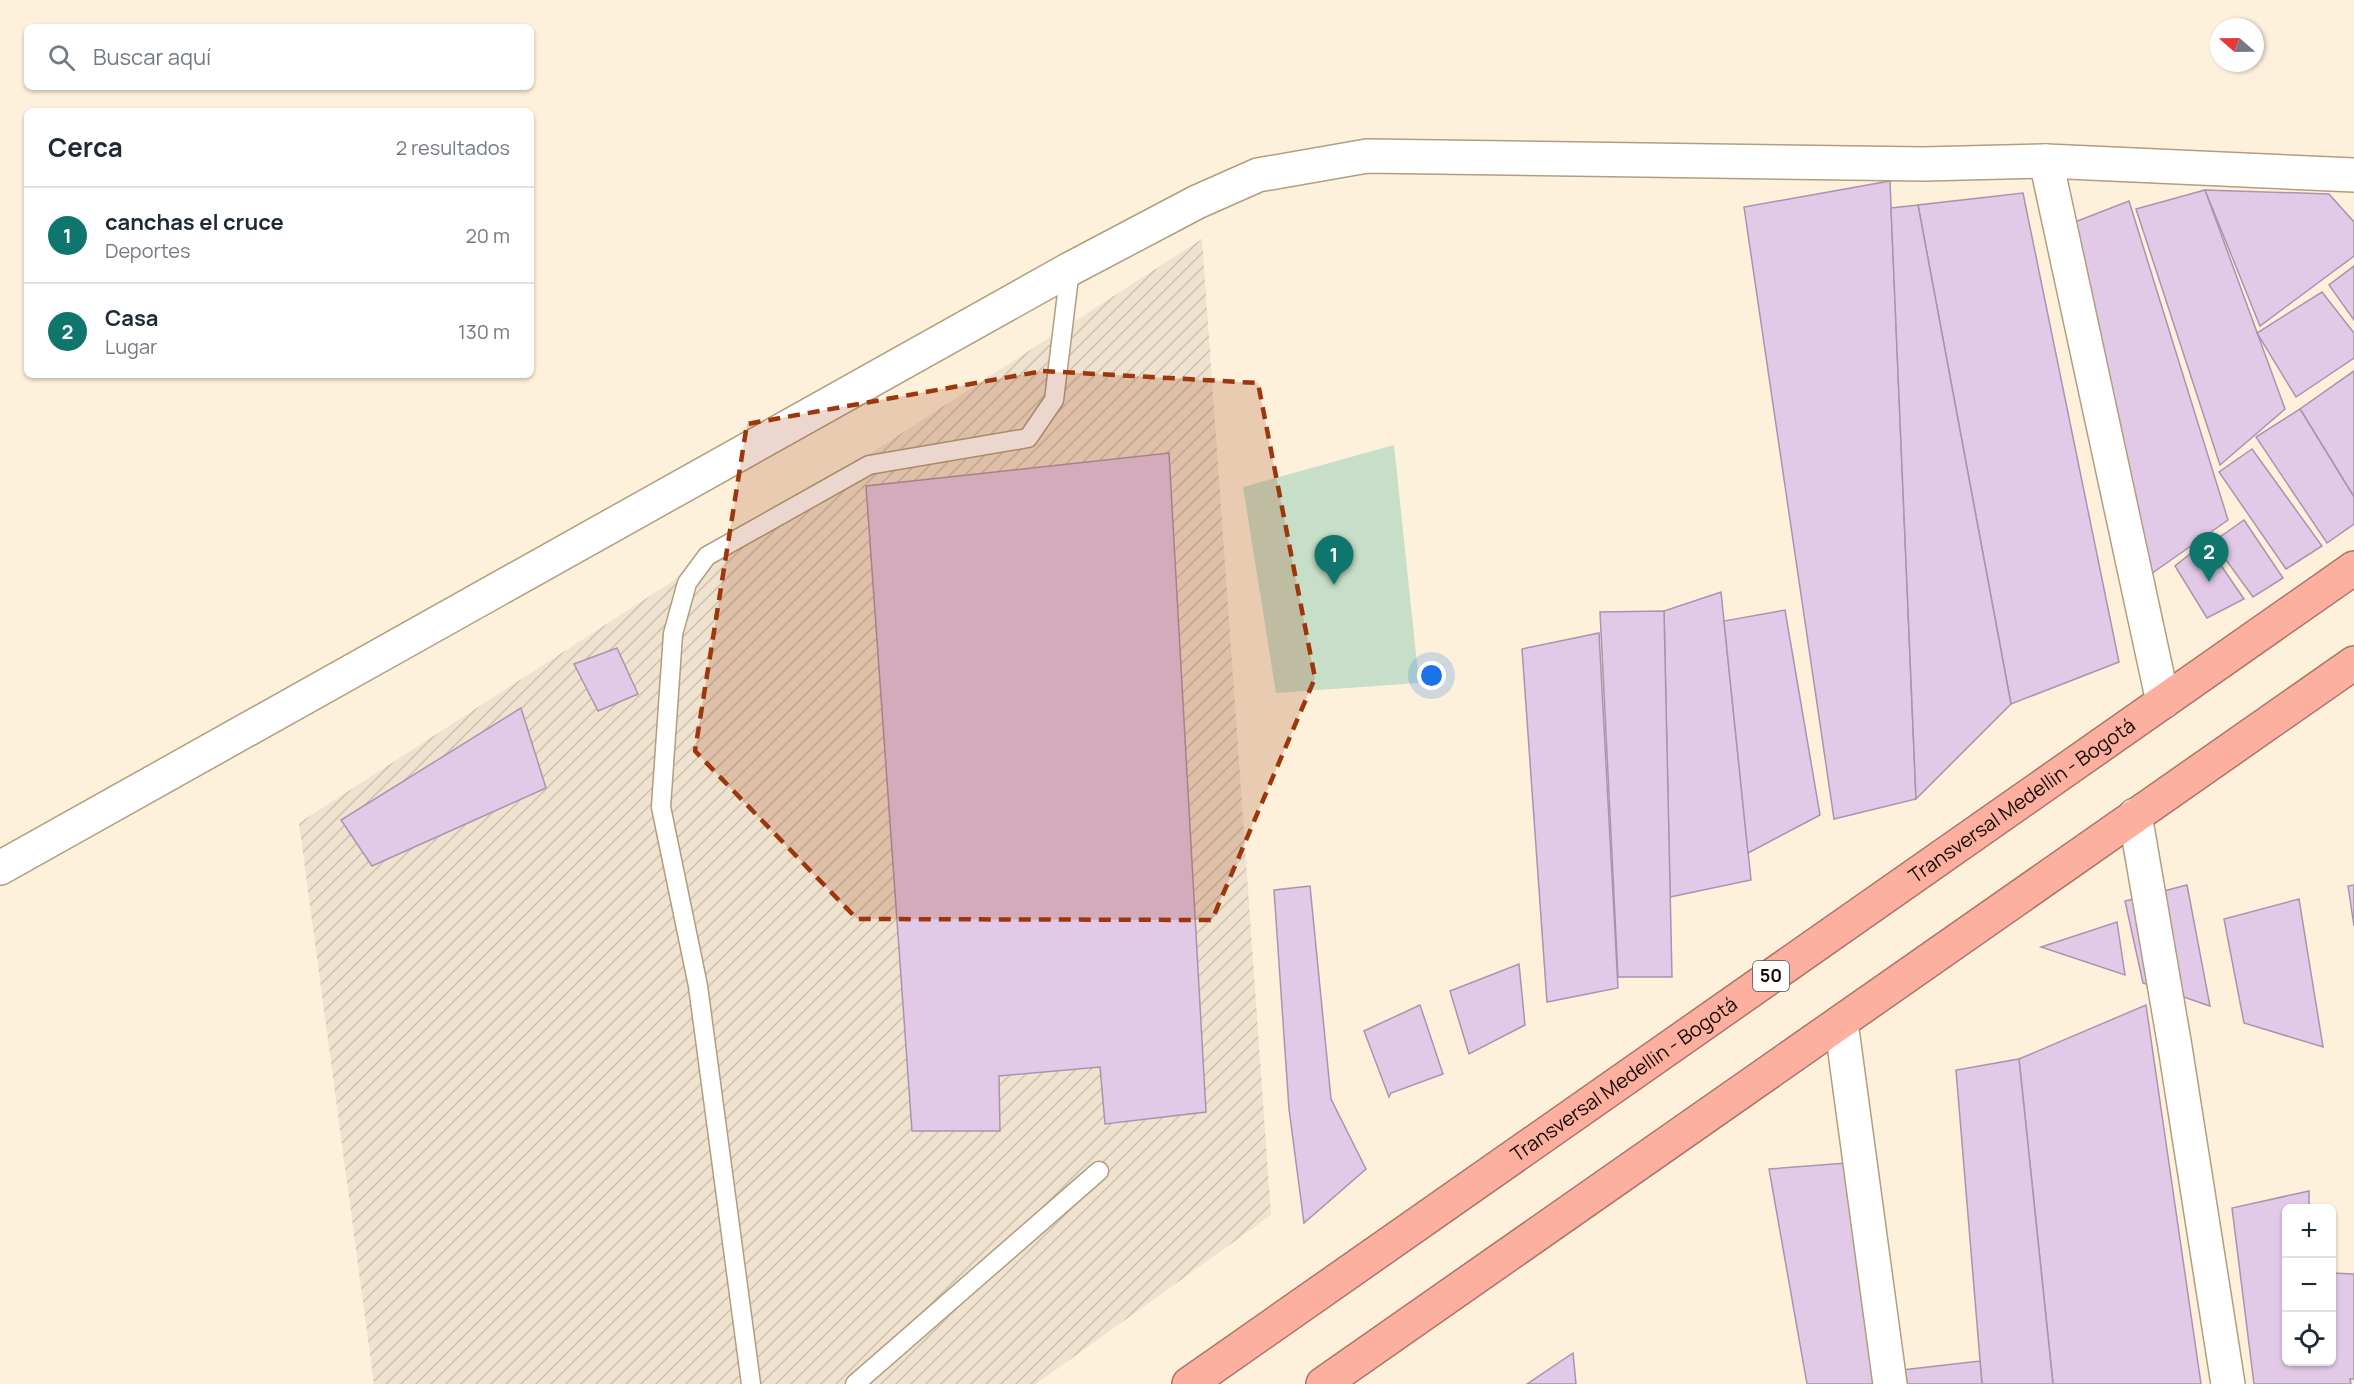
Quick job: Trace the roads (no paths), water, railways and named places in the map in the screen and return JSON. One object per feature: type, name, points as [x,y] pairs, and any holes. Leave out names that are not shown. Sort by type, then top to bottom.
[{"type":"highway","name":"Transversal Medellin - Bogotá","points":[[1189,1384],[2354,568]]},
{"type":"highway","points":[[1323,1384],[2354,663]]},
{"type":"street","points":[[0,868],[1070,269],[1197,202],[1258,175],[1367,156],[1923,164],[2046,160],[2354,175]]},
{"type":"street","points":[[2046,160],[2163,702]]},
{"type":"street","points":[[2135,815],[2175,1047],[2228,1384]]},
{"type":"street","points":[[1840,1022],[1890,1384]]},
{"type":"lane","points":[[752,1384],[698,986],[661,807],[673,634],[687,584],[707,556],[869,465],[1028,438],[1054,400],[1070,269]]},
{"type":"lane","points":[[855,1384],[1099,1171]]},
{"type":"place","name":"Casa","points":[[2209,582]]},
{"type":"place","name":"canchas el cruce","points":[[1334,585]]}]
